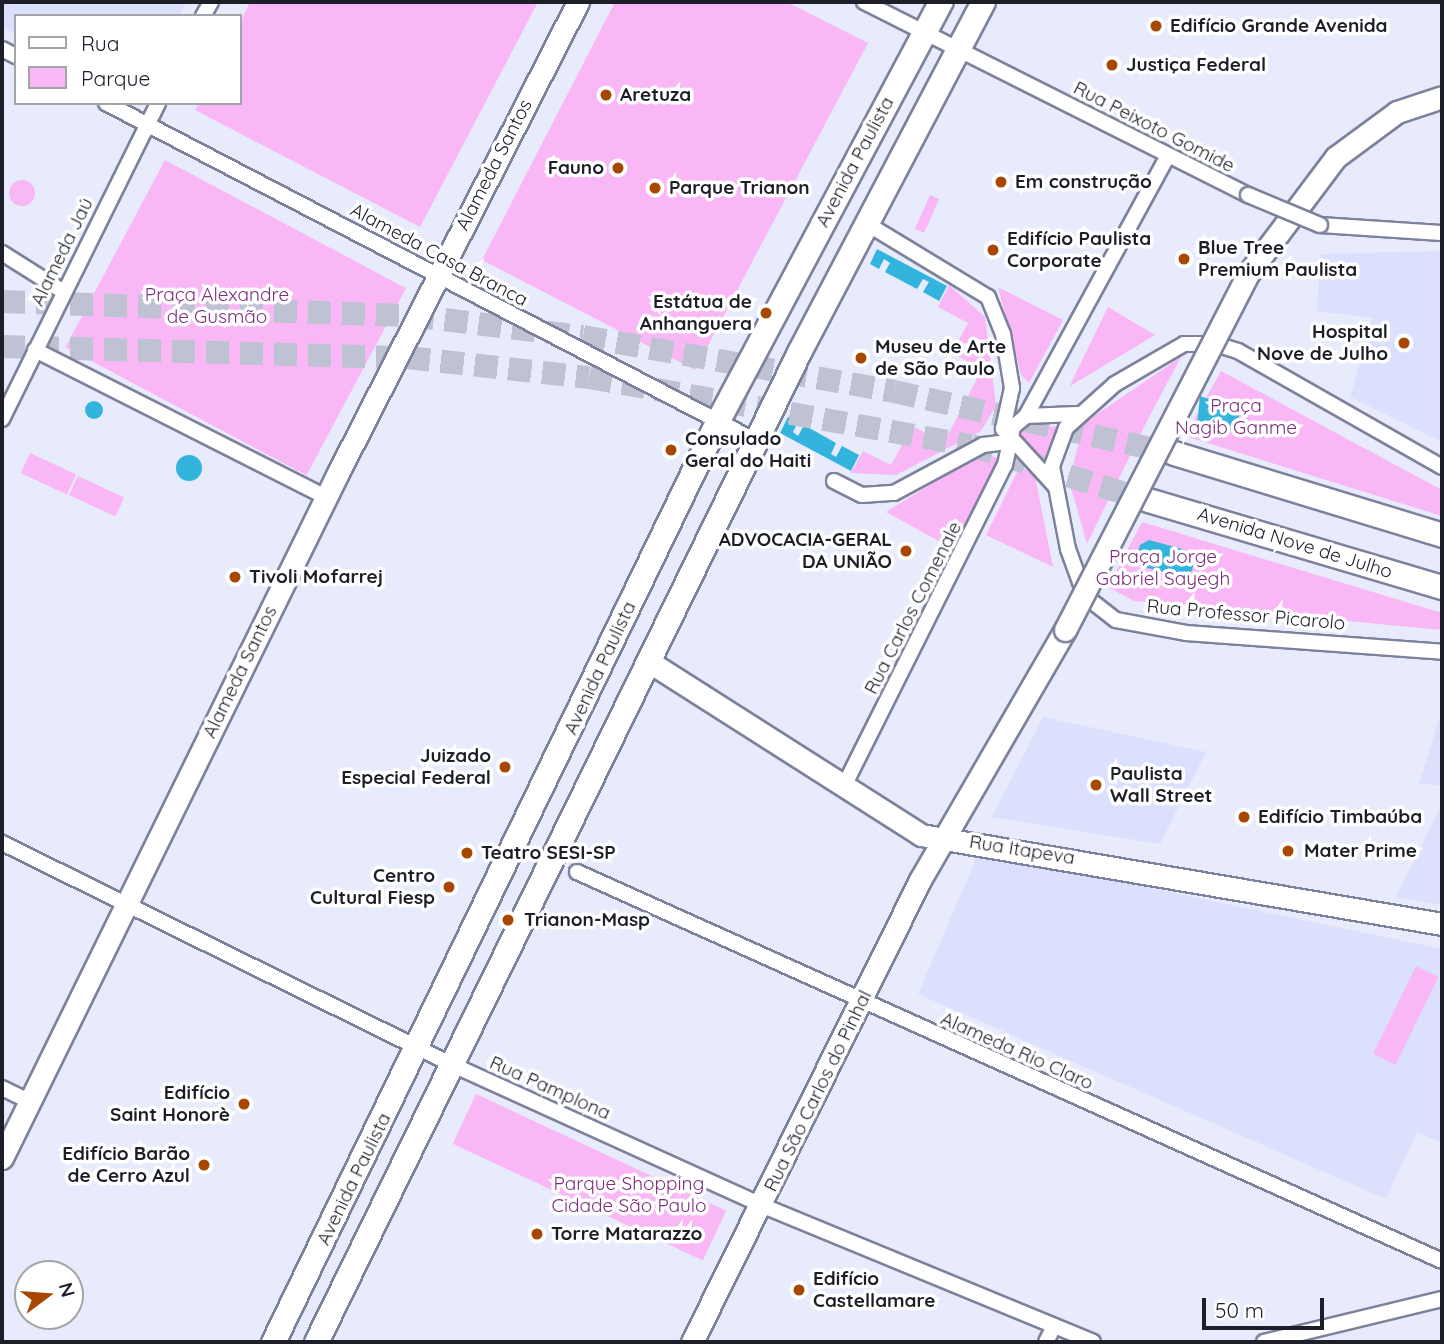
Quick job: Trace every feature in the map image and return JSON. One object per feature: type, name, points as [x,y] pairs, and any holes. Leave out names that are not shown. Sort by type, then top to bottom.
[{"type":"main road","name":"Avenida Paulista","points":[[273,1342],[419,1046],[717,422],[940,2]]},
{"type":"main road","name":"Avenida Paulista","points":[[316,1342],[864,222],[983,2]]},
{"type":"main road","points":[[1174,453],[1442,535]]},
{"type":"main road","name":"Avenida Nove de Julho","points":[[1148,500],[1442,587]]},
{"type":"street","name":"Alameda Santos","points":[[2,1158],[326,497],[578,2]]},
{"type":"street","name":"Rua Peixoto Gomide","points":[[864,2],[1168,156],[1248,195],[1320,225],[1442,233]]},
{"type":"street","name":"Rua São Carlos do Pinhal","points":[[692,1342],[945,840],[1057,646],[1248,274],[1336,157],[1397,112],[1442,97]]},
{"type":"street","name":"Alameda Casa Branca","points":[[110,105],[756,441]]},
{"type":"street","name":"Alameda Jaú","points":[[2,419],[7,398],[35,350],[157,105]]},
{"type":"street","points":[[1009,442],[1026,416],[1168,156]]},
{"type":"street","points":[[864,222],[988,297],[1003,334],[1012,393],[1003,421],[1009,442],[1055,486]]},
{"type":"street","points":[[2,253],[64,292]]},
{"type":"street","points":[[1055,486],[1058,446],[1077,414],[1165,352],[1215,344],[1238,351],[1442,467]]},
{"type":"street","points":[[35,350],[326,497]]},
{"type":"street","points":[[1026,416],[1077,414]]},
{"type":"street","points":[[834,481],[862,495],[894,492],[983,445],[1009,442]]},
{"type":"street","name":"Rua Carlos Comenale","points":[[843,788],[980,518],[1009,442]]},
{"type":"street","name":"Rua Professor Picarolo","points":[[1055,486],[1085,596],[1116,620],[1186,633],[1442,652]]},
{"type":"street","name":"Rua Itapeva","points":[[648,661],[843,788],[921,835],[945,840],[1005,845],[1442,924]]},
{"type":"street","name":"Rua Pamplona","points":[[2,843],[453,1065],[761,1205],[1093,1342]]},
{"type":"street","name":"Alameda Rio Claro","points":[[577,872],[861,1004],[1442,1261]]},
{"type":"street","points":[[2,1087],[29,1101]]},
{"type":"street","points":[[1264,1342],[1442,1299]]},
{"type":"street","points":[[1046,1342],[1054,1326]]},
{"type":"shaded area","points":[[2,2],[187,2],[180,14],[14,14],[14,33],[2,27]]},
{"type":"shaded area","name":"Hospital Nove de Julho","points":[[1442,251],[1442,442],[1350,397],[1373,318],[1317,311],[1320,254]]},
{"type":"shaded area","points":[[1442,709],[1442,785],[1419,784]]},
{"type":"shaded area","points":[[1043,717],[1206,752],[1160,844],[992,817]]},
{"type":"shaded area","points":[[1442,804],[1442,905],[1395,897],[1402,885]]},
{"type":"shaded area","points":[[979,852],[1442,949],[1442,1143],[1417,1132],[1386,1199],[918,994]]},
{"type":"green space","points":[[250,2],[538,2],[420,227],[195,110],[198,105],[242,105],[242,19]]},
{"type":"green space","name":"Parque Trianon","points":[[615,2],[787,2],[868,43],[695,370],[482,260]]},
{"type":"green space","name":"Praça Alexandre de Gusmão","points":[[165,160],[406,288],[307,475],[65,347]]},
{"type":"green space","points":[[22,180],[31,184],[35,193],[31,202],[22,206],[13,202],[9,193],[13,184]]},
{"type":"green space","points":[[930,195],[939,199],[924,233],[915,229]]},
{"type":"green space","points":[[949,285],[985,317],[996,406],[981,431],[896,475],[851,473],[863,451],[891,465],[912,426],[944,442],[963,406],[982,369],[952,353],[968,323],[938,307]]},
{"type":"green space","points":[[998,287],[1063,320],[1029,383],[1021,375]]},
{"type":"green space","points":[[1108,307],[1155,335],[1070,386],[1073,379]]},
{"type":"green space","points":[[1181,357],[1087,544],[1069,481],[1084,423]]},
{"type":"green space","name":"Praça Nagib Ganme","points":[[1221,371],[1442,490],[1442,516],[1185,436]]},
{"type":"green space","points":[[1025,424],[1059,427],[1046,465],[1017,444]]},
{"type":"green space","points":[[30,453],[76,475],[67,494],[21,473]]},
{"type":"green space","points":[[980,454],[999,458],[955,550],[886,512]]},
{"type":"green space","points":[[1020,466],[1035,476],[1053,567],[986,535]]},
{"type":"green space","points":[[78,476],[124,498],[115,517],[69,495]]},
{"type":"green space","name":"Praça Jorge Gabriel Sayegh","points":[[1142,522],[1442,613],[1442,630],[1134,601],[1108,587]]},
{"type":"green space","points":[[1416,966],[1438,977],[1396,1065],[1373,1054]]},
{"type":"green space","name":"Parque Shopping Cidade São Paulo","points":[[476,1094],[726,1211],[703,1260],[453,1144]]},
{"type":"water","points":[[877,249],[947,286],[939,301],[923,292],[929,282],[923,279],[917,289],[885,272],[890,263],[884,259],[879,269],[870,264]]},
{"type":"water","points":[[1200,396],[1241,410],[1235,429],[1225,433],[1197,425]]},
{"type":"water","points":[[94,401],[100,404],[103,410],[100,416],[94,419],[88,416],[85,410],[88,404]]},
{"type":"water","points":[[788,417],[798,422],[793,432],[798,436],[804,425],[836,443],[831,454],[836,457],[842,446],[859,455],[851,471],[780,433]]},
{"type":"water","points":[[189,455],[198,459],[202,468],[198,477],[189,481],[180,477],[176,468],[180,459]]},
{"type":"water","points":[[1149,540],[1186,550],[1194,564],[1189,578],[1135,565],[1140,545]]},
{"type":"tunnel","points":[[2,301],[411,315],[583,336],[894,391],[1174,453]]},
{"type":"tunnel","points":[[2,346],[407,357],[589,377],[971,445],[1148,500]]},
{"type":"place","name":"Edifício Grande Avenida","points":[[1156,26]]},
{"type":"place","name":"Justiça Federal","points":[[1112,65]]},
{"type":"place","name":"Aretuza","points":[[606,95]]},
{"type":"place","name":"Fauno","points":[[618,168]]},
{"type":"place","name":"Em construção","points":[[1001,182]]},
{"type":"place","name":"Parque Trianon","points":[[655,188]]},
{"type":"place","name":"Edifício Paulista Corporate","points":[[993,250]]},
{"type":"place","name":"Blue Tree Premium Paulista","points":[[1184,259]]},
{"type":"place","name":"Estátua de Anhanguera","points":[[766,313]]},
{"type":"place","name":"Hospital Nove de Julho","points":[[1404,343]]},
{"type":"place","name":"Museu de Arte de São Paulo","points":[[861,358]]},
{"type":"place","name":"Consulado Geral do Haiti","points":[[671,450]]},
{"type":"place","name":"ADVOCACIA-GERAL DA UNIÃO","points":[[906,551]]},
{"type":"place","name":"Tivoli Mofarrej","points":[[235,577]]},
{"type":"place","name":"Juizado Especial Federal","points":[[505,767]]},
{"type":"place","name":"Paulista Wall Street","points":[[1096,785]]},
{"type":"place","name":"Edifício Timbaúba","points":[[1244,817]]},
{"type":"place","name":"Mater Prime","points":[[1288,851]]},
{"type":"place","name":"Teatro SESI-SP","points":[[467,853]]},
{"type":"place","name":"Centro Cultural Fiesp","points":[[449,887]]},
{"type":"place","name":"Trianon-Masp","points":[[508,920]]},
{"type":"place","name":"Edifício Saint Honorè","points":[[244,1104]]},
{"type":"place","name":"Edifício Barão de Cerro Azul","points":[[204,1165]]},
{"type":"place","name":"Torre Matarazzo","points":[[537,1234]]},
{"type":"place","name":"Edifício Castellamare","points":[[799,1290]]}]
